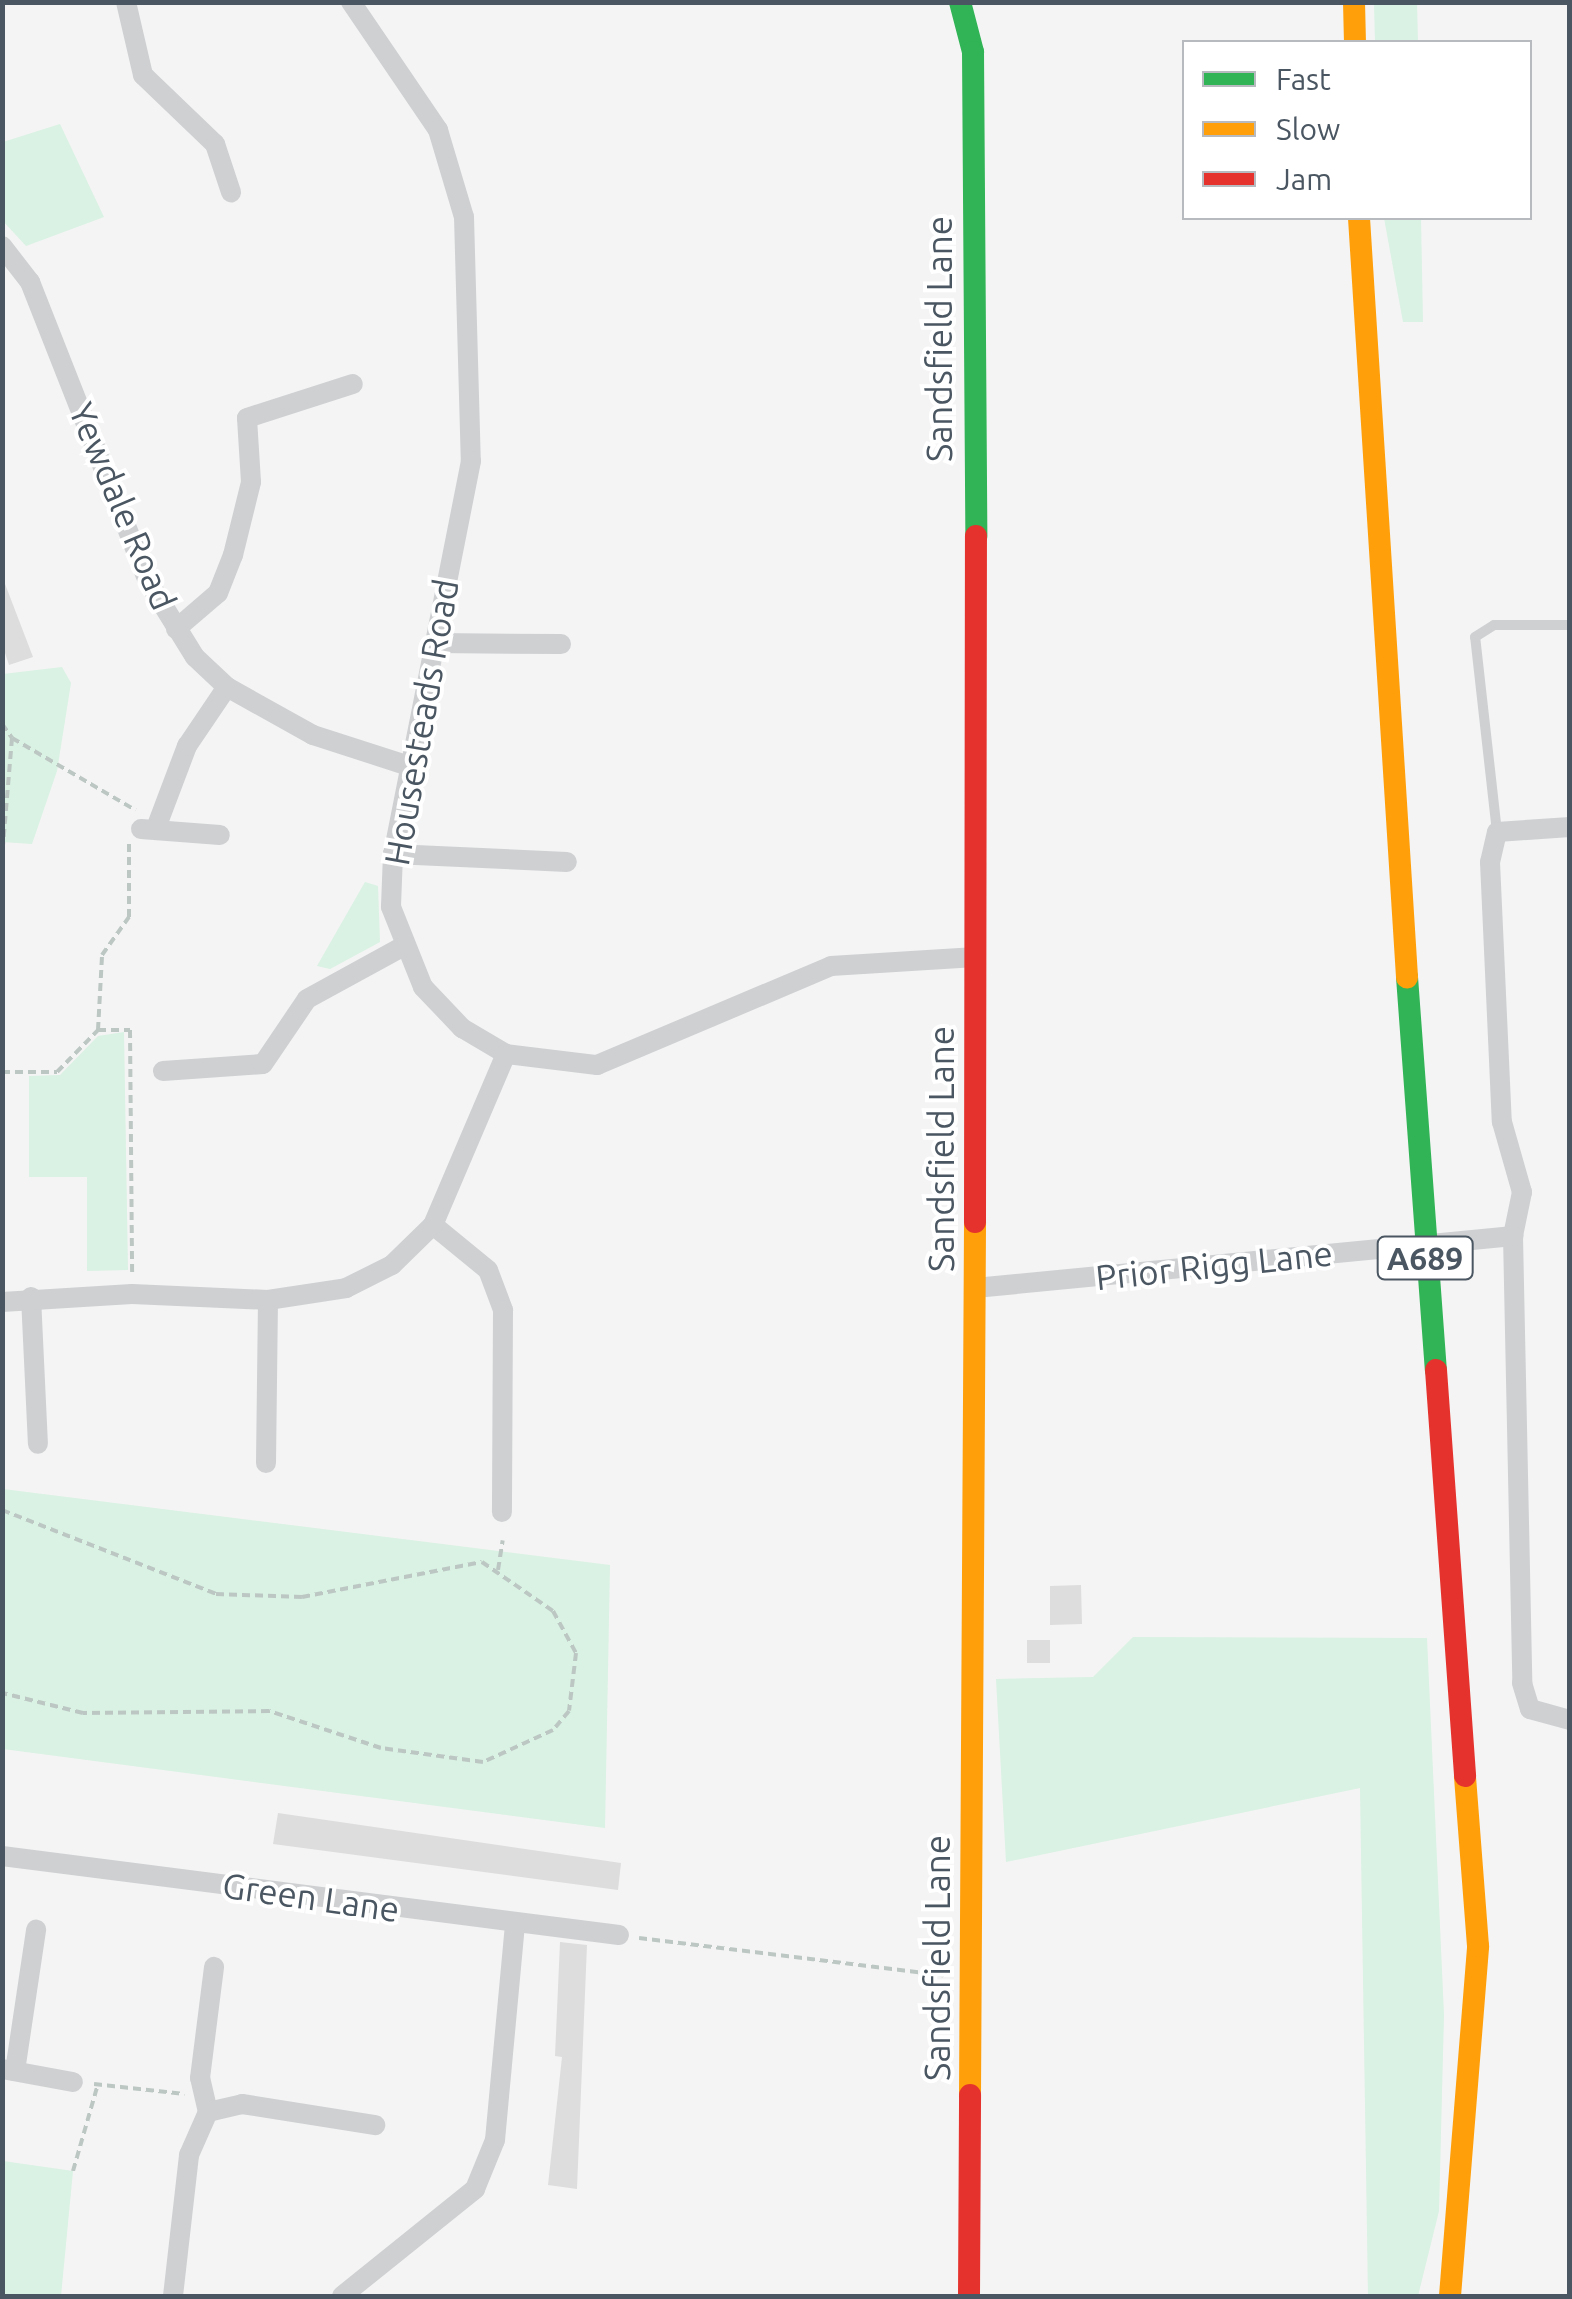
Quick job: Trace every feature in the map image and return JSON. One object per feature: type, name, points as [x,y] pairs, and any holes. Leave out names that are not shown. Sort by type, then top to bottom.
[{"type":"main road","name":"Sandsfield Lane","points":[[960,2],[973,52],[976,957],[970,2296]]},
{"type":"main road","points":[[1354,2],[1355,40]]},
{"type":"main road","name":"A689","points":[[1359,220],[1365,417],[1478,1946],[1450,2296]]},
{"type":"street","points":[[126,2],[142,74],[215,144],[232,192]]},
{"type":"street","name":"Housesteads Road","points":[[351,2],[438,130],[464,217],[471,461],[406,765],[393,854],[390,906],[402,947],[449,1015],[506,1054],[541,1064],[616,1062],[830,966],[976,957]]},
{"type":"street","name":"Yewdale Road","points":[[2,246],[30,282],[148,581],[176,629],[227,687],[313,735],[406,765]]},
{"type":"street","points":[[176,629],[218,593],[232,554],[251,482],[247,418],[353,384]]},
{"type":"street","points":[[434,642],[561,644]]},
{"type":"street","points":[[220,835],[149,828],[187,746],[227,687]]},
{"type":"street","points":[[1570,827],[1497,832],[1490,862],[1502,1122],[1522,1192],[1513,1236],[1522,1683],[1530,1709],[1570,1720]]},
{"type":"street","points":[[393,854],[567,862]]},
{"type":"street","points":[[164,1072],[263,1064],[307,999],[402,947]]},
{"type":"street","points":[[2,1302],[31,1297],[268,1300],[346,1288],[392,1264],[433,1225],[506,1054]]},
{"type":"street","points":[[433,1225],[488,1270],[502,1310],[502,1512]]},
{"type":"street","name":"Prior Rigg Lane","points":[[975,1288],[1513,1236]]},
{"type":"street","points":[[31,1297],[38,1444]]},
{"type":"street","points":[[266,1462],[268,1300]]},
{"type":"street","name":"Green Lane","points":[[2,1856],[619,1936]]},
{"type":"street","points":[[342,2296],[475,2189],[494,2140],[514,1924]]},
{"type":"street","points":[[36,1930],[9,2070],[73,2082]]},
{"type":"street","points":[[173,2296],[189,2155],[206,2104],[214,1967]]},
{"type":"street","points":[[206,2104],[242,2104],[374,2125]]},
{"type":"lane","points":[[1497,832],[1475,637],[1494,625],[1570,625]]},
{"type":"path","points":[[2,724],[12,738],[136,808],[129,917],[102,955],[98,1030],[57,1072],[2,1072]]},
{"type":"path","points":[[2,856],[12,738]]},
{"type":"path","points":[[2,923],[2,995]]},
{"type":"path","points":[[98,1030],[130,1030],[132,1278]]},
{"type":"path","points":[[2,1510],[216,1594],[302,1597],[386,1574],[482,1562],[553,1610],[576,1653],[569,1711],[516,1754],[439,1761],[269,1711],[84,1714],[2,1694]]},
{"type":"path","points":[[498,1570],[503,1540]]},
{"type":"path","points":[[619,1936],[954,1977]]},
{"type":"path","points":[[73,2082],[206,2104]]},
{"type":"path","points":[[73,2171],[98,2084]]},
{"type":"green space","points":[[1374,3],[1417,3],[1418,40],[1375,40]]},
{"type":"green space","points":[[60,124],[104,217],[26,246],[3,221],[3,142]]},
{"type":"green space","points":[[1384,220],[1421,220],[1423,322],[1403,322]]},
{"type":"green space","points":[[62,667],[71,683],[57,771],[32,844],[3,842],[3,674]]},
{"type":"green space","points":[[365,882],[378,886],[380,942],[330,969],[317,966]]},
{"type":"green space","points":[[124,1032],[128,1270],[87,1271],[87,1177],[29,1177],[29,1076],[60,1075],[98,1036]]},
{"type":"green space","points":[[3,1489],[610,1565],[605,1828],[3,1749]]},
{"type":"green space","points":[[1133,1637],[1427,1638],[1444,2015],[1439,2211],[1418,2296],[1368,2296],[1360,1788],[1006,1862],[996,1679],[1093,1677]]},
{"type":"green space","points":[[3,2161],[73,2171],[61,2296],[3,2296]]},
{"type":"building","points":[[2,576],[33,657],[9,665],[2,644]]},
{"type":"building","points":[[1081,1585],[1082,1624],[1050,1625],[1050,1586]]},
{"type":"building","points":[[1027,1640],[1050,1640],[1050,1663],[1027,1663]]},
{"type":"building","points":[[278,1813],[621,1863],[618,1890],[273,1844]]},
{"type":"building","points":[[560,1942],[587,1945],[577,2189],[548,2185],[562,2057],[555,2056]]},
{"type":"traffic: fast","points":[[960,2],[973,52],[976,536]]},
{"type":"traffic: fast","points":[[1407,977],[1436,1370]]},
{"type":"traffic: slow","points":[[1354,2],[1355,40]]},
{"type":"traffic: slow","points":[[1359,220],[1407,977]]},
{"type":"traffic: slow","points":[[970,2095],[975,1222]]},
{"type":"traffic: slow","points":[[1450,2296],[1478,1946],[1465,1776]]},
{"type":"traffic: jam","points":[[975,1222],[976,536]]},
{"type":"traffic: jam","points":[[1436,1370],[1465,1776]]},
{"type":"traffic: jam","points":[[969,2296],[970,2095]]}]
